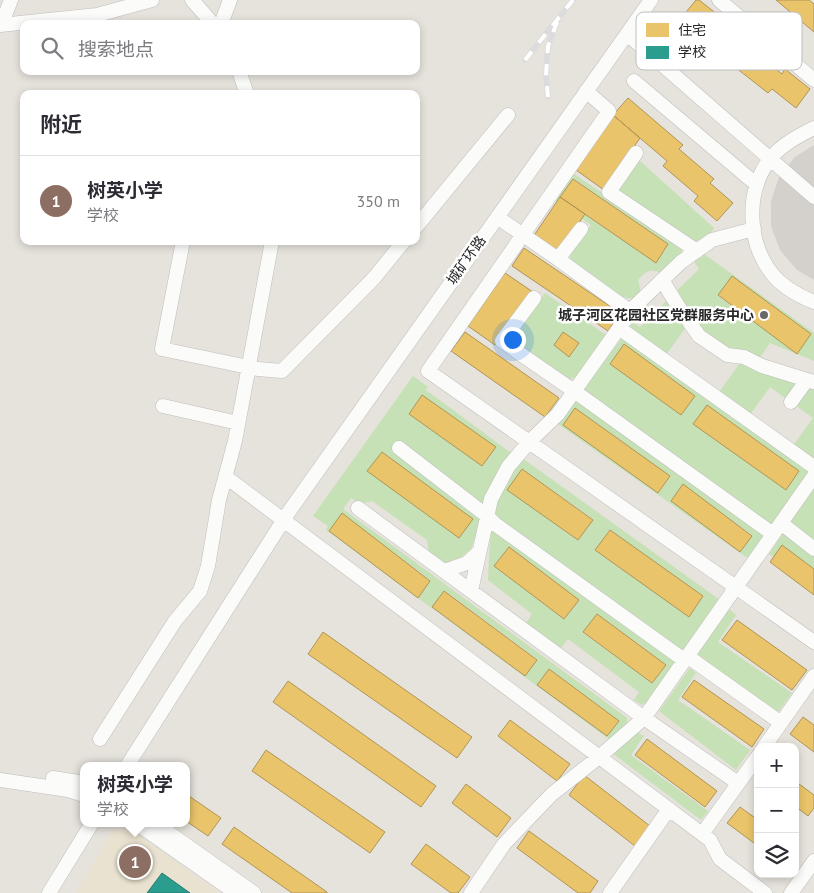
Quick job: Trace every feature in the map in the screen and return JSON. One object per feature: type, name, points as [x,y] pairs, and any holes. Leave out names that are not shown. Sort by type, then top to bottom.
[{"type":"street","points":[[11,0],[0,25],[20,23]]},
{"type":"street","points":[[48,20],[96,15],[152,0]]},
{"type":"street","points":[[192,0],[210,20]]},
{"type":"street","points":[[222,20],[230,0]]},
{"type":"street","name":"城矿环路","points":[[643,12],[651,0]]},
{"type":"street","points":[[719,0],[733,12]]},
{"type":"street","name":"城矿环路","points":[[130,762],[288,513],[636,21]]},
{"type":"street","points":[[627,34],[636,42]]},
{"type":"street","points":[[668,70],[814,197]]},
{"type":"street","points":[[802,70],[814,80]]},
{"type":"street","points":[[240,75],[245,90]]},
{"type":"street","points":[[634,81],[757,185]]},
{"type":"street","points":[[586,91],[609,111],[428,371],[814,642]]},
{"type":"street","points":[[420,222],[508,115]]},
{"type":"street","points":[[814,128],[794,137],[770,159],[757,185],[752,216],[757,247],[773,274],[797,295],[814,302]]},
{"type":"street","points":[[636,153],[608,192],[697,251]]},
{"type":"street","points":[[497,218],[631,312]]},
{"type":"street","points":[[558,259],[581,229]]},
{"type":"street","points":[[471,591],[491,499],[508,467],[529,442],[558,414],[631,312],[662,280],[681,262],[712,240],[754,229]]},
{"type":"street","points":[[182,245],[162,350],[249,367],[282,371],[374,278],[401,245]]},
{"type":"street","points":[[100,739],[176,621],[200,591],[208,566],[219,500],[238,423],[271,245]]},
{"type":"street","points":[[662,280],[699,336],[726,355],[744,357],[762,366],[811,381],[791,402]]},
{"type":"street","points":[[534,298],[502,341],[777,529],[814,549]]},
{"type":"street","points":[[620,328],[814,467]]},
{"type":"street","points":[[163,406],[238,423]]},
{"type":"street","points":[[399,448],[495,524],[781,723]]},
{"type":"street","points":[[471,893],[504,844],[552,794],[644,718],[814,476]]},
{"type":"street","points":[[226,477],[283,522],[706,837],[720,859],[765,893]]},
{"type":"street","points":[[358,508],[644,718],[738,783]]},
{"type":"street","points":[[444,571],[467,563],[479,552]]},
{"type":"street","points":[[767,743],[814,676]]},
{"type":"street","points":[[706,837],[738,783],[754,761]]},
{"type":"street","points":[[0,771],[80,783]]},
{"type":"street","points":[[0,780],[68,790],[80,794]]},
{"type":"street","points":[[610,893],[669,809]]},
{"type":"street","points":[[48,893],[89,827]]},
{"type":"street","points":[[142,827],[236,893]]},
{"type":"street","points":[[161,827],[254,893]]},
{"type":"street","points":[[791,893],[814,861]]},
{"type":"shaded area","points":[[814,145],[814,280],[797,270],[780,250],[771,226],[771,201],[779,177],[795,157]]},
{"type":"shaded area","points":[[128,827],[219,893],[76,893],[112,831]]},
{"type":"green space","points":[[639,160],[714,228],[707,239],[692,242],[618,190]]},
{"type":"green space","points":[[574,174],[682,247],[681,254],[661,273],[651,271],[645,273],[638,280],[641,293],[638,296],[627,298],[621,296],[571,260],[570,254],[591,225],[555,200]],"holes":[[[574,179],[668,244],[656,263],[561,198]]]},
{"type":"green space","points":[[704,254],[814,333],[814,361],[770,343],[754,366],[814,386],[814,464],[749,559],[558,424],[633,323],[640,327],[699,269],[694,261]],"holes":[[[732,276],[811,334],[797,353],[718,296]],[[689,323],[744,357],[715,398],[663,359]],[[624,344],[695,396],[681,415],[610,364]],[[770,387],[813,418],[790,450],[747,419]],[[707,405],[799,471],[786,490],[694,424]],[[576,408],[670,476],[659,493],[564,425]],[[683,485],[752,535],[740,552],[671,501]]]},
{"type":"green space","points":[[545,293],[606,335],[577,377],[570,379],[512,340]]},
{"type":"green space","points":[[413,376],[428,387],[426,390],[511,453],[492,483],[471,549],[461,557],[444,564],[429,554],[427,540],[372,501],[360,504],[351,498],[343,509],[627,718],[627,723],[610,740],[326,530],[328,526],[313,516]],"holes":[[[342,514],[430,580],[418,597],[329,531]],[[445,591],[537,659],[525,676],[432,608]],[[549,669],[618,720],[607,736],[537,685]]]},
{"type":"green space","points":[[522,458],[720,600],[647,702],[642,705],[634,700],[639,692],[568,639],[561,648],[526,623],[532,614],[488,580],[490,540],[497,501],[508,477]],"holes":[[[522,469],[593,519],[578,540],[508,490]],[[609,530],[703,596],[689,616],[595,550]],[[509,547],[578,600],[564,619],[494,566]],[[597,614],[666,665],[652,683],[583,633]]]},
{"type":"green space","points":[[814,485],[814,586],[769,554]]},
{"type":"green space","points":[[729,609],[736,615],[718,642],[792,693],[778,712],[697,655]]},
{"type":"green space","points":[[690,668],[696,673],[678,700],[750,750],[736,770],[659,711]]},
{"type":"green space","points":[[638,733],[644,736],[631,755],[708,811],[701,820],[612,753]]},
{"type":"building: 住宅","points":[[696,0],[699,0],[714,12],[686,12]]},
{"type":"building: 住宅","points":[[776,0],[809,0],[814,4],[814,32],[802,22],[802,12],[790,12]]},
{"type":"building: 住宅","points":[[739,70],[777,70],[782,74],[786,70],[810,89],[796,108],[772,89],[768,93]]},
{"type":"building: 住宅","points":[[628,98],[683,145],[679,149],[714,179],[710,183],[733,203],[717,221],[694,201],[698,196],[663,166],[667,161],[613,115]]},
{"type":"building: 住宅","points":[[613,115],[640,138],[604,190],[576,170]]},
{"type":"building: 住宅","points":[[573,179],[668,244],[656,263],[560,197]]},
{"type":"building: 住宅","points":[[560,197],[585,214],[558,254],[533,237]]},
{"type":"building: 住宅","points":[[524,248],[620,313],[608,331],[512,266]]},
{"type":"building: 住宅","points":[[505,273],[533,292],[495,345],[468,326]]},
{"type":"building: 住宅","name":"城子河区花园社区党群服务中心","points":[[732,276],[811,334],[797,354],[718,295]]},
{"type":"building: 住宅","points":[[465,332],[559,398],[545,417],[451,351]]},
{"type":"building: 住宅","points":[[563,332],[579,343],[569,357],[554,345]]},
{"type":"building: 住宅","points":[[624,344],[695,396],[681,415],[610,364]]},
{"type":"building: 住宅","points":[[422,395],[496,447],[482,466],[409,414]]},
{"type":"building: 住宅","points":[[707,405],[799,471],[786,490],[693,424]]},
{"type":"building: 住宅","points":[[575,408],[670,476],[658,493],[563,425]]},
{"type":"building: 住宅","points":[[382,452],[473,519],[459,538],[367,471]]},
{"type":"building: 住宅","points":[[522,469],[593,520],[578,540],[507,490]]},
{"type":"building: 住宅","points":[[683,484],[752,536],[740,552],[671,501]]},
{"type":"building: 住宅","points":[[342,513],[430,581],[418,598],[329,531]]},
{"type":"building: 住宅","points":[[610,530],[703,596],[689,617],[595,550]]},
{"type":"building: 住宅","points":[[782,545],[814,569],[814,595],[770,562]]},
{"type":"building: 住宅","points":[[509,547],[579,600],[564,619],[494,566]]},
{"type":"building: 住宅","points":[[444,591],[537,660],[525,676],[432,607]]},
{"type":"building: 住宅","points":[[597,614],[666,665],[652,683],[583,632]]},
{"type":"building: 住宅","points":[[737,620],[807,670],[792,690],[722,640]]},
{"type":"building: 住宅","points":[[323,632],[472,737],[457,758],[308,654]]},
{"type":"building: 住宅","points":[[549,669],[619,721],[607,736],[537,685]]},
{"type":"building: 住宅","points":[[694,680],[764,729],[752,747],[682,697]]},
{"type":"building: 住宅","points":[[288,681],[436,786],[421,807],[273,702]]},
{"type":"building: 住宅","points":[[803,717],[814,725],[814,752],[790,734]]},
{"type":"building: 住宅","points":[[510,720],[570,764],[557,781],[498,736]]},
{"type":"building: 住宅","points":[[647,739],[717,791],[705,807],[635,755]]},
{"type":"building: 住宅","points":[[266,750],[385,832],[370,853],[252,771]]},
{"type":"building: 住宅","points":[[584,775],[650,826],[635,846],[569,795]]},
{"type":"building: 住宅","points":[[466,784],[511,818],[497,837],[452,803]]},
{"type":"building: 住宅","points":[[799,784],[814,795],[814,808],[808,816],[799,809]]},
{"type":"building: 住宅","points":[[190,797],[221,818],[208,836],[190,824]]},
{"type":"building: 住宅","points":[[740,807],[754,817],[754,843],[727,823]]},
{"type":"building: 住宅","points":[[234,827],[327,893],[292,893],[222,844]]},
{"type":"building: 住宅","points":[[529,831],[598,881],[590,893],[578,893],[517,848]]},
{"type":"building: 住宅","points":[[426,844],[470,877],[458,893],[451,893],[411,864]]},
{"type":"building: 学校","points":[[162,873],[190,893],[147,893]]},
{"type":"railway","points":[[525,60],[573,0]]},
{"type":"railway","points":[[548,97],[546,75],[548,46],[559,17]]},
{"type":"place","name":"城子河区花园社区党群服务中心","points":[[764,315]]},
{"type":"place","name":"树英小学","points":[[135,862]]}]
